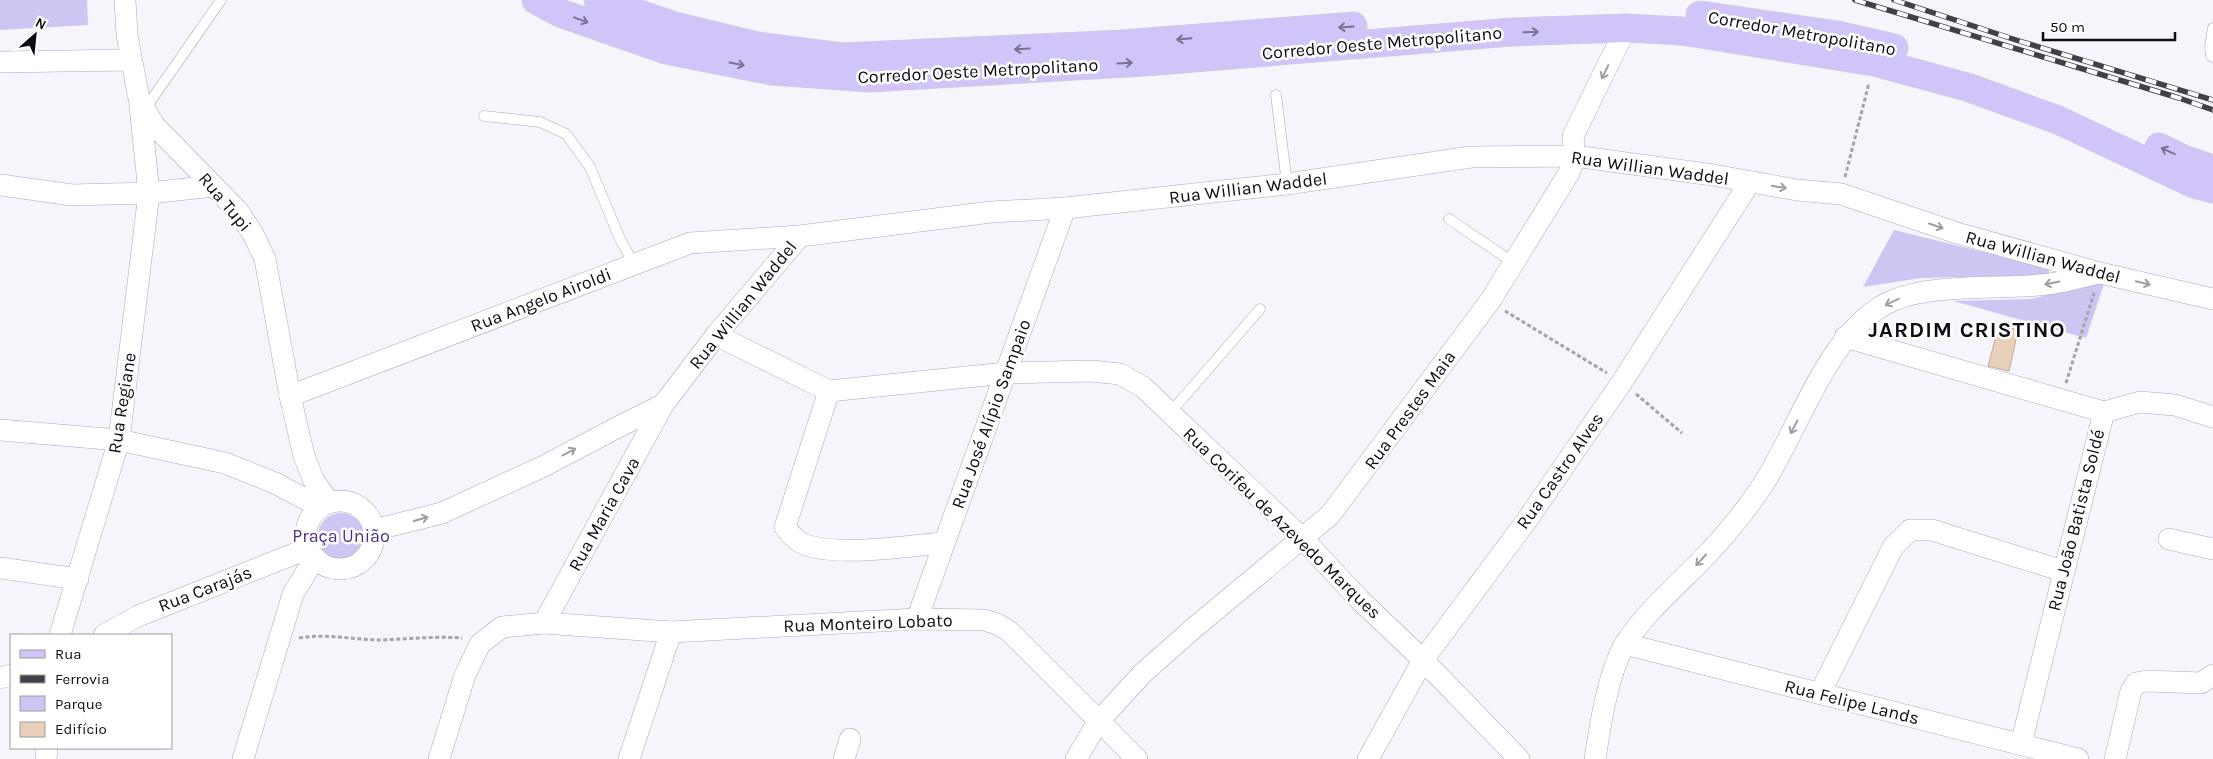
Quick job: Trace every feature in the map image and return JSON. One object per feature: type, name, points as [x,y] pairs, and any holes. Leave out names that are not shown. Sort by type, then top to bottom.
[{"type":"main road","name":"Corredor Oeste Metropolitano","points":[[536,0],[560,13],[666,50],[772,71],[869,78],[1145,62],[1512,32],[1626,28],[1682,31],[1874,62],[1967,87],[2058,120],[2194,184],[2213,189]]},
{"type":"main road","name":"Corredor Metropolitano","points":[[598,0],[675,26],[748,44],[842,57],[1122,44],[1504,14],[1619,9],[1687,14],[1837,35],[1906,50],[1994,76],[2074,108],[2186,160],[2213,169]]},
{"type":"main road","points":[[1626,28],[1657,20],[1731,26],[1753,22]]},
{"type":"street","name":"Rua Tupi","points":[[125,0],[131,60],[142,104],[154,125],[238,211],[253,234],[265,260],[290,396],[304,456],[325,505]]},
{"type":"street","name":"Rua Prestes Maia","points":[[1076,759],[1098,722],[1150,666],[1330,515],[1357,482],[1490,302],[1569,173],[1575,156],[1573,136],[1626,28]]},
{"type":"street","points":[[0,62],[131,60]]},
{"type":"street","name":"Rua Regiane","points":[[60,634],[119,440],[149,193],[142,104]]},
{"type":"street","name":"Rua Willian Waddel","points":[[374,530],[442,513],[544,466],[622,424],[663,405],[716,334],[800,236],[991,212],[1065,208],[1287,184],[1471,157],[1575,156],[1635,163],[1797,190],[1841,194],[1957,233],[2100,273],[2213,299]]},
{"type":"street","name":"Rua Castro Alves","points":[[1368,759],[1423,660],[1526,520],[1622,382],[1750,182]]},
{"type":"street","points":[[0,186],[72,196],[149,193],[214,186]]},
{"type":"street","name":"Rua José Alípio Sampaio","points":[[917,619],[1065,208]]},
{"type":"street","name":"Rua Angelo Airoldi","points":[[290,396],[690,243],[800,236]]},
{"type":"street","points":[[1595,759],[1614,668],[1625,644],[1661,598],[1700,561],[1737,519],[1767,479],[1808,401],[1845,337],[1867,316],[1894,300],[1925,292],[2041,285],[2100,273]]},
{"type":"street","points":[[716,334],[828,391],[786,526],[792,537],[807,546],[842,550],[944,543]]},
{"type":"street","name":"Rua João Batista Soldé","points":[[1845,337],[2104,412],[2021,744]]},
{"type":"street","name":"Rua Corifeu de Azevedo Marques","points":[[828,391],[1006,373],[1090,371],[1120,374],[1143,387],[1303,539],[1359,599],[1423,660],[1519,759]]},
{"type":"street","points":[[2104,412],[2140,402],[2175,405],[2213,417]]},
{"type":"street","name":"Rua Maria Cava","points":[[544,623],[663,405]]},
{"type":"street","points":[[0,430],[119,440],[225,462],[325,505],[349,502],[365,512],[374,530],[374,540],[370,551],[364,559],[355,565],[334,568],[324,564],[312,553],[306,532],[308,523],[325,505]]},
{"type":"street","points":[[1820,694],[1893,547],[1910,530],[1932,530],[2063,571]]},
{"type":"street","points":[[2169,539],[2213,549]]},
{"type":"street","points":[[243,759],[293,594],[312,553]]},
{"type":"street","name":"Rua Carajás","points":[[106,634],[138,616],[312,553]]},
{"type":"street","points":[[0,568],[78,579]]},
{"type":"street","name":"Rua Monteiro Lobato","points":[[480,644],[502,627],[544,623],[671,632],[917,619],[984,620],[997,624],[1009,631],[1137,759]]},
{"type":"street","points":[[629,759],[671,632]]},
{"type":"street","points":[[439,759],[465,675],[480,644]]},
{"type":"street","name":"Rua Felipe Lands","points":[[1625,644],[2078,759]]},
{"type":"street","points":[[2115,759],[2131,691],[2136,683],[2147,681],[2201,683],[2213,675]]},
{"type":"street","points":[[844,759],[850,739]]},
{"type":"lane","points":[[142,104],[221,0]]},
{"type":"lane","points":[[2213,28],[2210,46],[2211,56],[2213,57]]},
{"type":"lane","points":[[1276,94],[1287,184]]},
{"type":"lane","points":[[484,116],[540,122],[566,134],[590,167],[620,239],[634,264]]},
{"type":"lane","points":[[1449,219],[1514,263]]},
{"type":"lane","points":[[1170,413],[1260,309]]},
{"type":"path","points":[[1841,194],[1874,62]]},
{"type":"path","points":[[2061,400],[2100,273]]},
{"type":"path","points":[[1490,302],[1622,382],[1682,434]]},
{"type":"path","points":[[279,641],[315,635],[380,640],[433,636],[471,638],[480,644]]},
{"type":"green space","points":[[0,0],[87,0],[88,25],[0,30]]},
{"type":"green space","points":[[1894,230],[2048,268],[2050,275],[1921,278],[1863,287]]},
{"type":"green space","points":[[2105,281],[2086,338],[1953,301],[2031,299]]},
{"type":"green space","name":"Praça União","points":[[341,513],[354,517],[360,523],[364,536],[360,549],[354,555],[341,559],[328,555],[322,549],[318,536],[322,523],[328,517]]},
{"type":"building","points":[[1999,325],[2018,330],[2009,371],[1988,366]]},
{"type":"railway","points":[[1855,0],[2213,110]]},
{"type":"railway","points":[[1894,0],[2016,40],[2213,100]]},
{"type":"district","name":"JARDIM CRISTINO","points":[[1967,329]]}]
